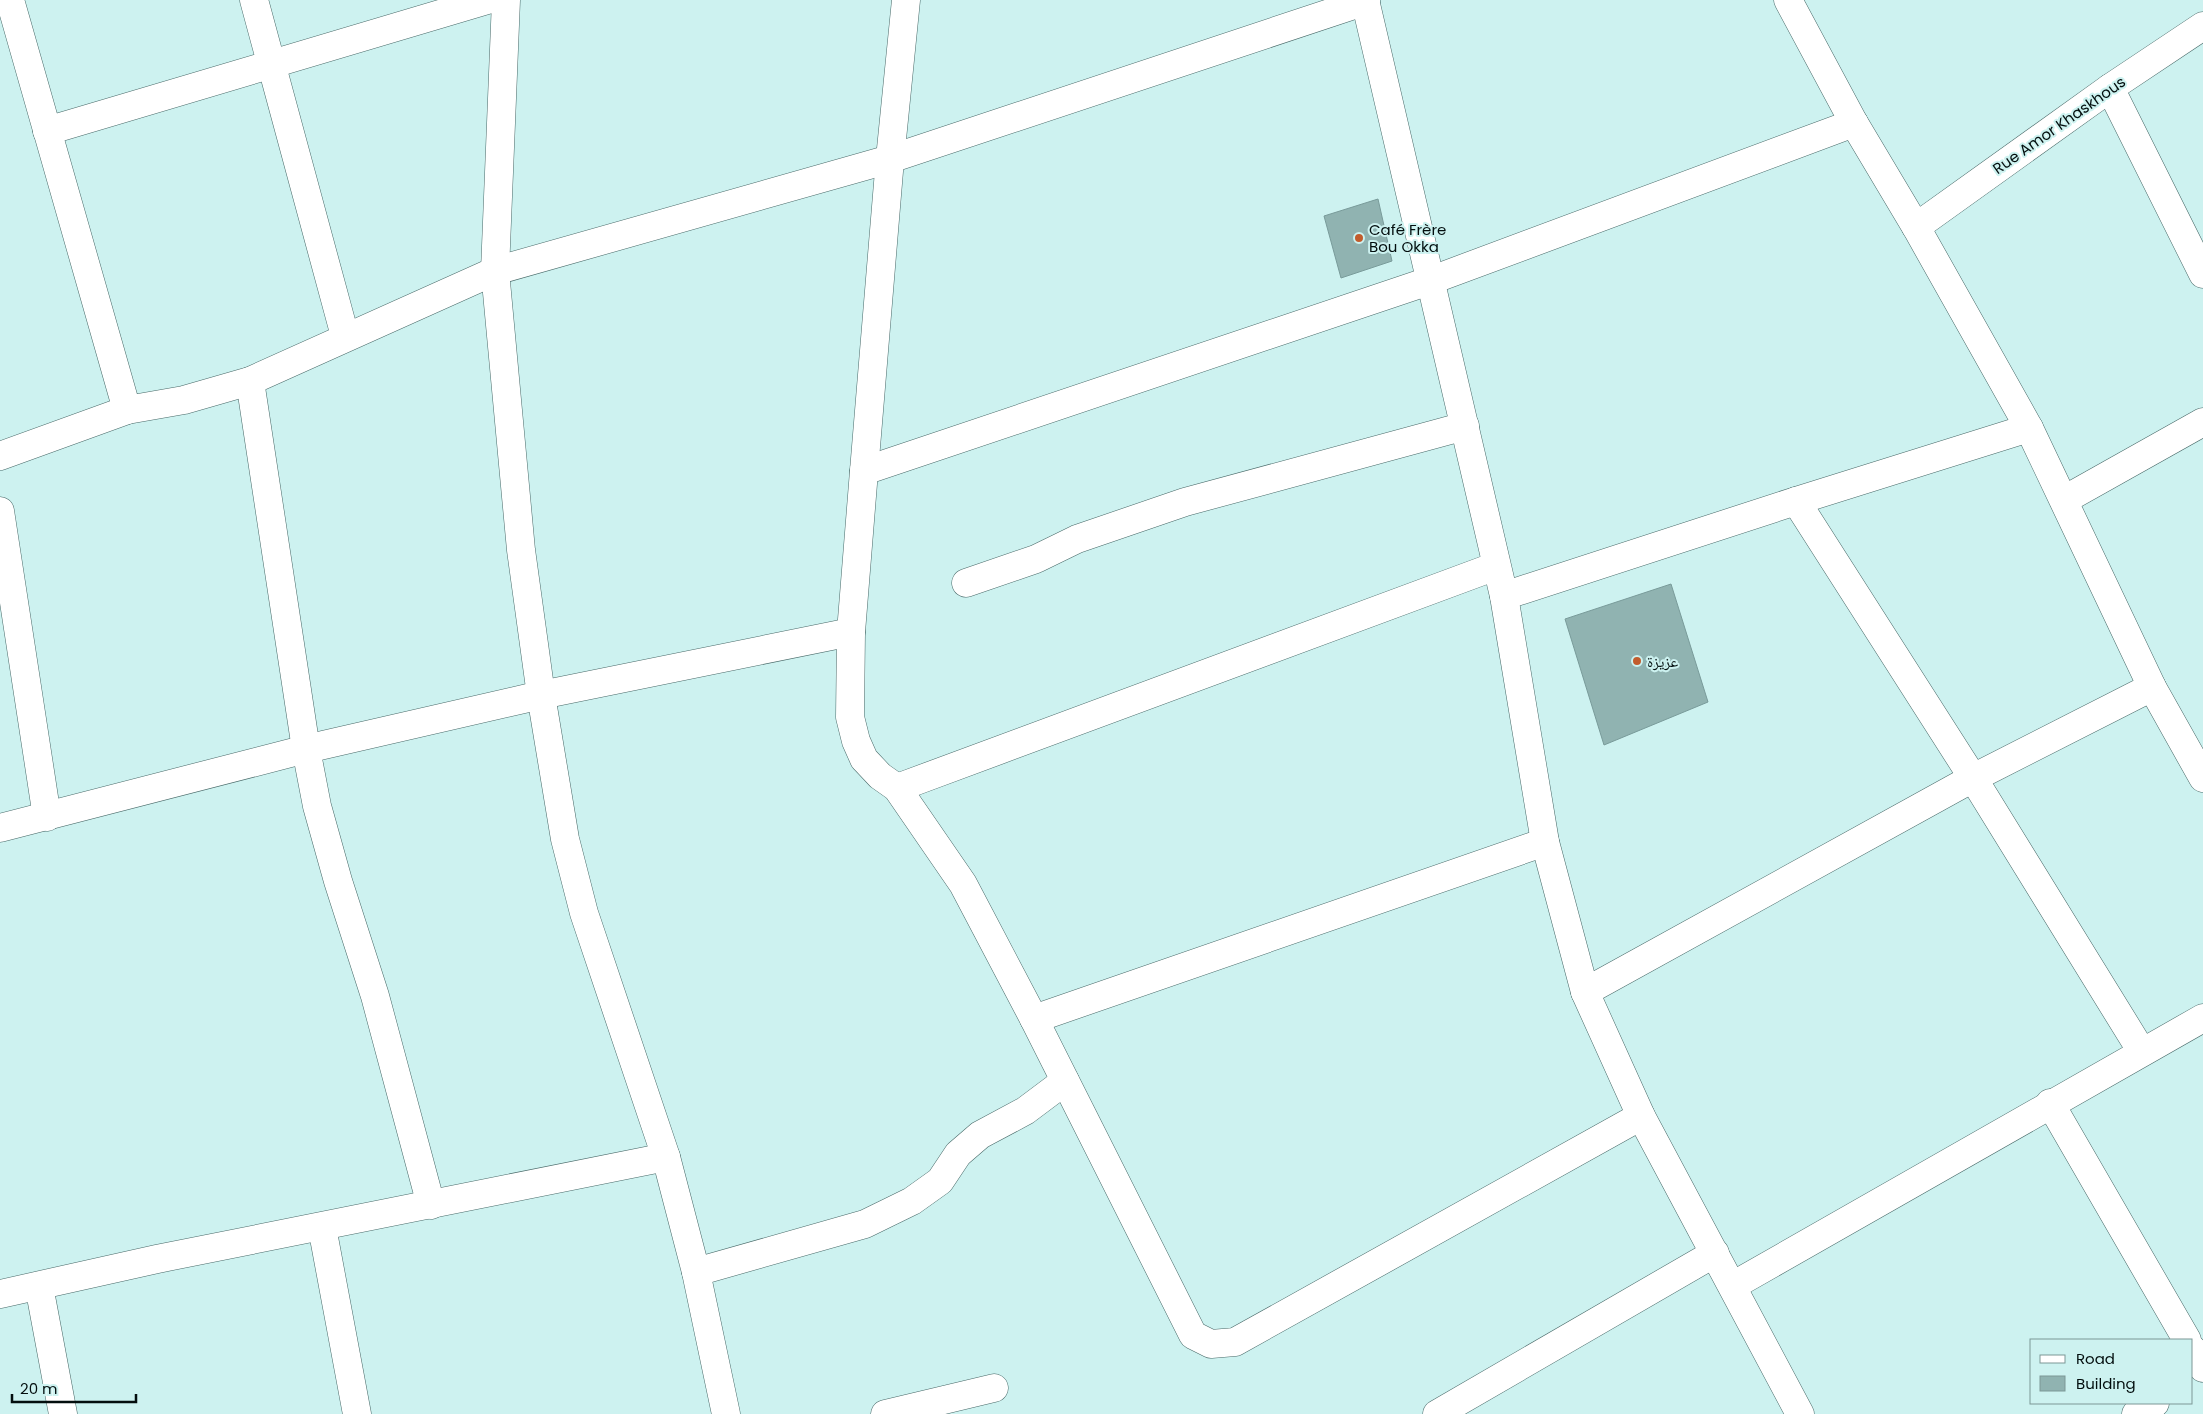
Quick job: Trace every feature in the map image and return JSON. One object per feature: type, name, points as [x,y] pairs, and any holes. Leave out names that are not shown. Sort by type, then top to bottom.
[{"type":"street","points":[[10,0],[127,410]]},
{"type":"street","points":[[254,0],[345,336]]},
{"type":"street","points":[[47,131],[487,0]]},
{"type":"street","points":[[506,0],[495,271],[521,550],[541,696],[565,839],[584,913],[666,1157],[696,1272],[726,1414]]},
{"type":"street","points":[[906,0],[890,159],[851,632],[850,717],[856,741],[864,758],[880,776],[897,788],[962,884],[1034,1019],[1193,1335],[1211,1344],[1235,1342],[1641,1116]]},
{"type":"street","points":[[0,456],[127,410],[184,400],[250,381],[345,336],[495,271],[890,159],[1366,1],[1504,596],[1545,842],[1585,992],[1641,1116],[1734,1286],[1800,1414]]},
{"type":"street","points":[[1790,1],[1854,123],[1916,227],[2029,428],[2152,686],[2203,778]]},
{"type":"street","name":"Rue Amor Khaskhous","points":[[1916,227],[2110,88],[2203,26]]},
{"type":"street","points":[[2110,88],[2203,274]]},
{"type":"street","points":[[864,471],[1432,280],[1854,123]]},
{"type":"street","points":[[250,381],[306,749],[317,806],[338,881],[375,996],[431,1205]]},
{"type":"street","points":[[2064,500],[2203,422]]},
{"type":"street","points":[[966,583],[1036,559],[1077,538],[1185,502],[1465,426]]},
{"type":"street","points":[[1504,596],[2029,428]]},
{"type":"street","points":[[1796,501],[1973,778],[2142,1052]]},
{"type":"street","points":[[0,510],[47,818]]},
{"type":"street","points":[[897,788],[1496,566]]},
{"type":"street","points":[[0,828],[47,818],[306,749],[541,696],[851,632]]},
{"type":"street","points":[[1585,992],[1973,778],[2152,686]]},
{"type":"street","points":[[1034,1019],[1545,842]]},
{"type":"street","points":[[1734,1286],[2050,1103],[2203,1018]]},
{"type":"street","points":[[696,1272],[865,1224],[912,1201],[940,1181],[958,1154],[980,1135],[1025,1111],[1065,1081]]},
{"type":"street","points":[[2050,1103],[2186,1339]]},
{"type":"street","points":[[0,1294],[157,1259],[666,1157]]},
{"type":"street","points":[[322,1226],[356,1414]]},
{"type":"street","points":[[1437,1414],[1716,1253]]},
{"type":"street","points":[[39,1286],[63,1414]]},
{"type":"street","points":[[2193,1351],[2203,1368]]},
{"type":"street","points":[[885,1414],[994,1388]]},
{"type":"street","points":[[2136,1414],[2154,1404]]},
{"type":"building","name":"Café Frère Bou Okka","points":[[1378,199],[1392,261],[1341,278],[1324,216]]},
{"type":"building","name":"عزيزة","points":[[1671,584],[1708,702],[1604,745],[1565,619]]},
{"type":"place","name":"Café Frère Bou Okka","points":[[1359,238]]},
{"type":"place","name":"عزيزة","points":[[1637,661]]}]
